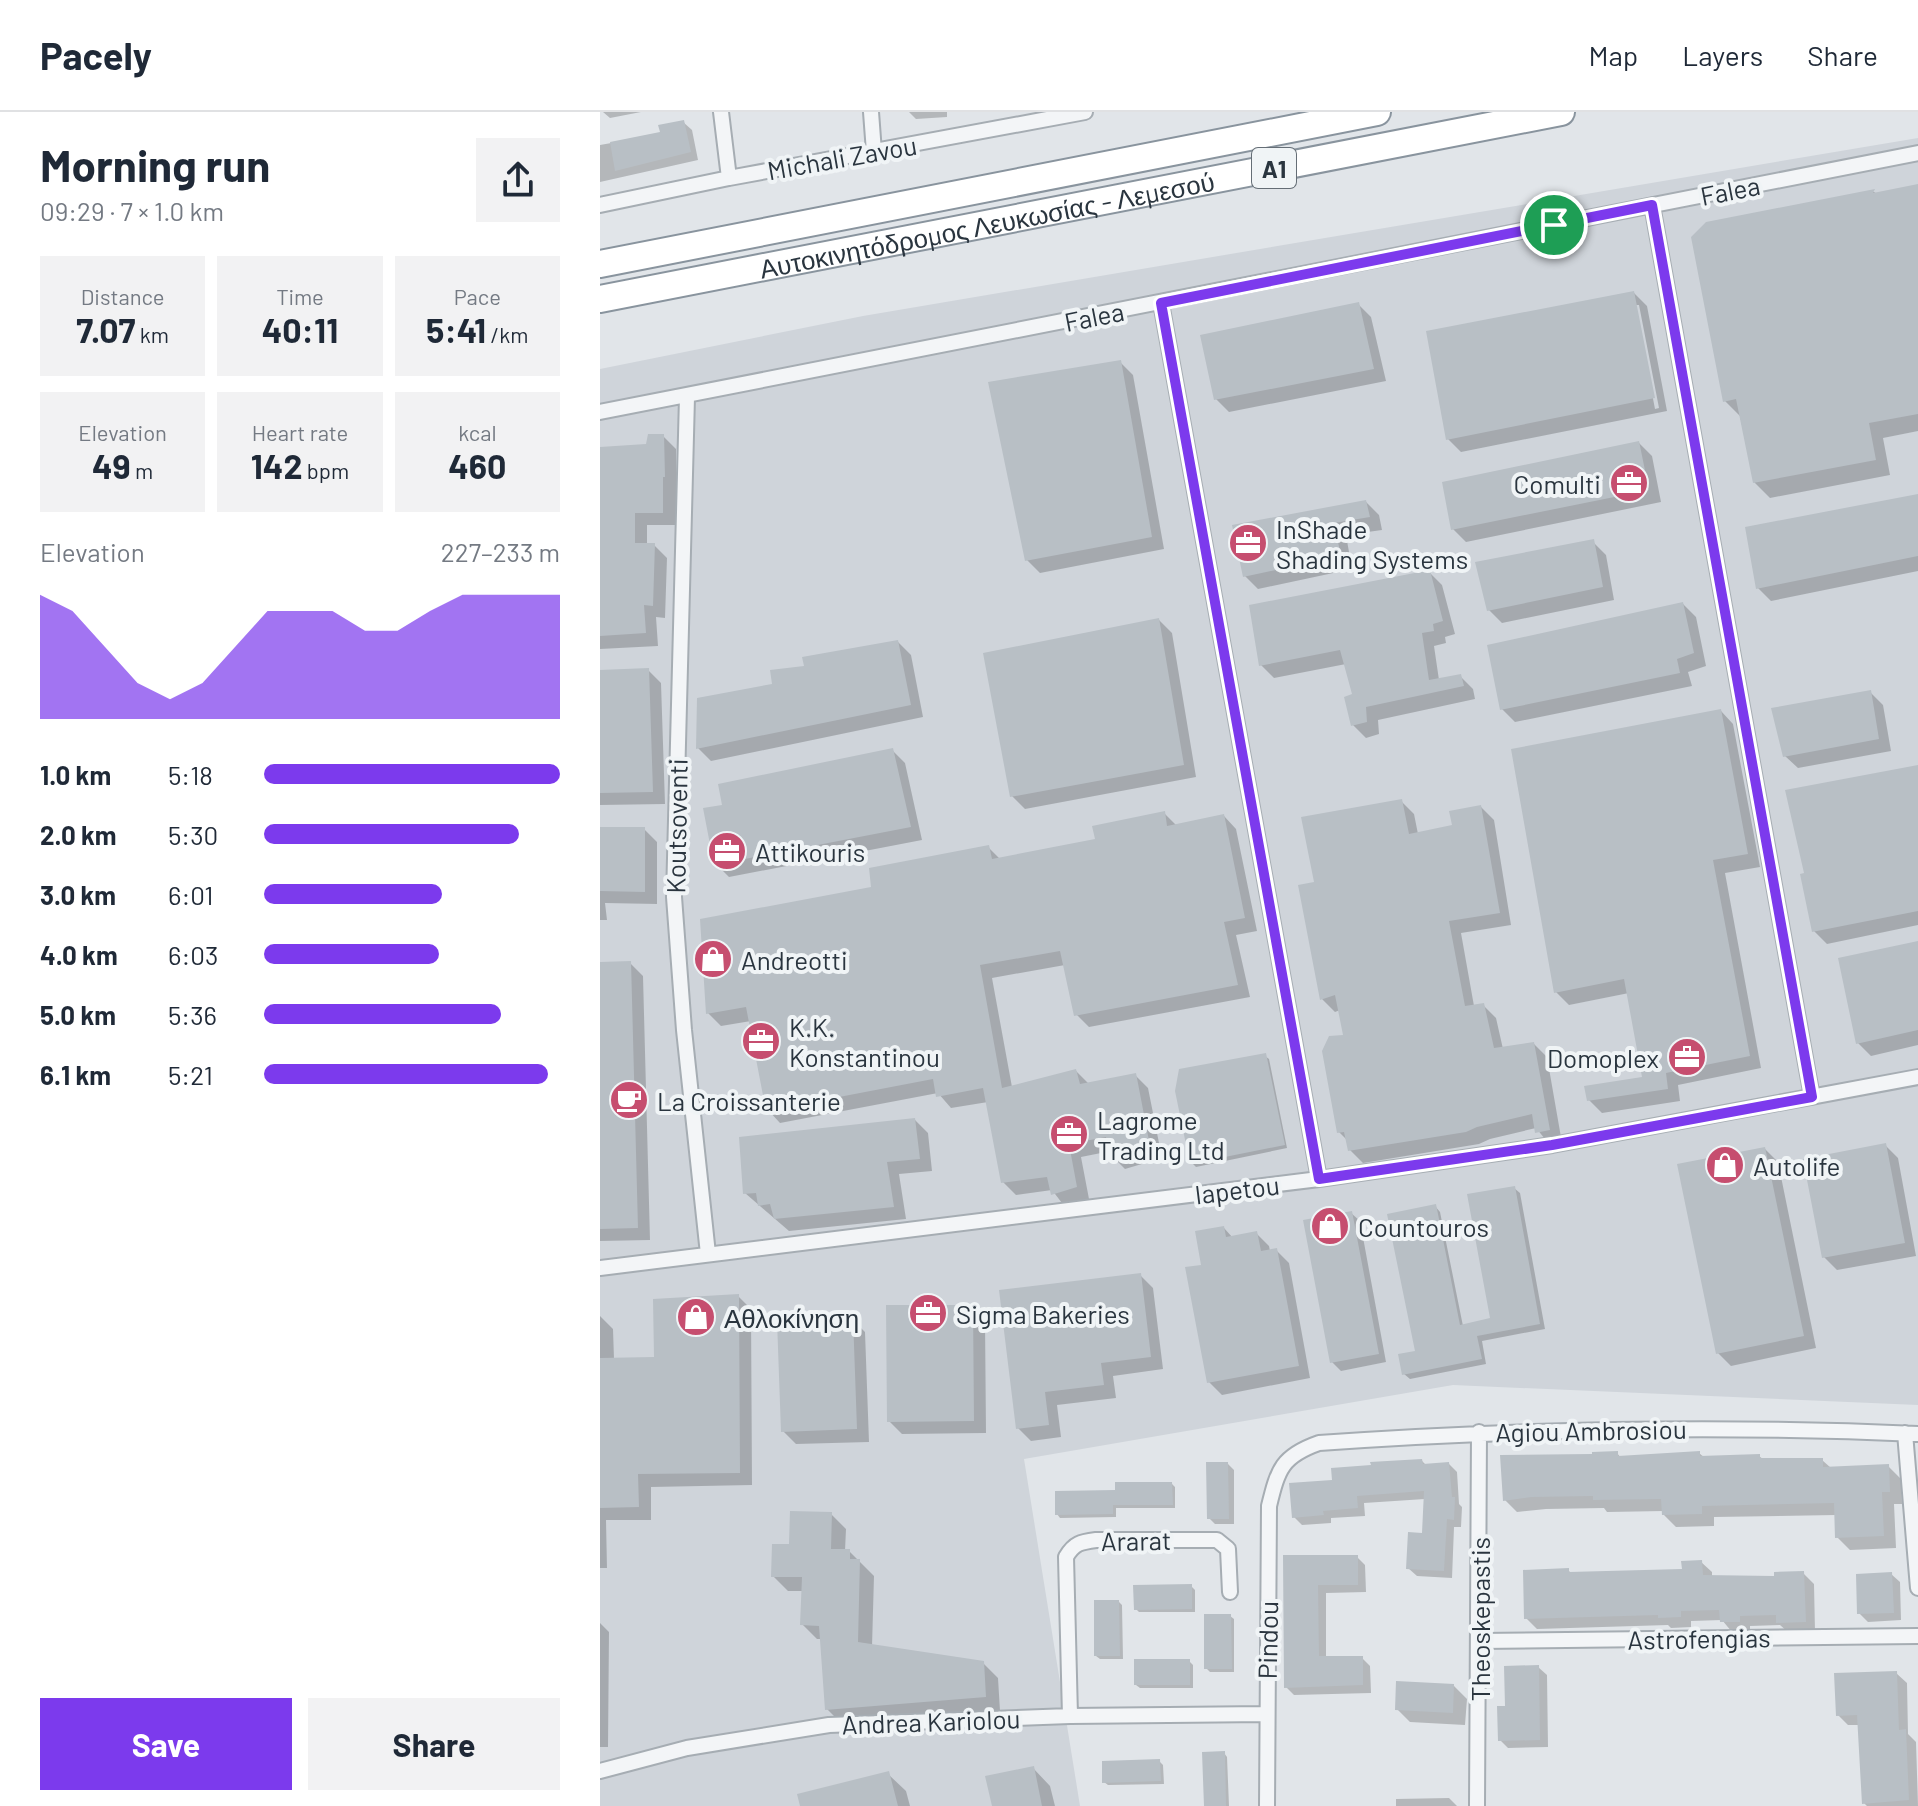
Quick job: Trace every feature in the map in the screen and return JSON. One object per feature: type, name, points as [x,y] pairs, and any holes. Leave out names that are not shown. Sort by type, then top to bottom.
[{"type":"highway","name":"Αυτοκινητόδρομος Λευκωσίας - Λεμεσού","points":[[600,264],[1377,112]]},
{"type":"highway","name":"Αυτοκινητόδρομος Λευκωσίας - Λεμεσού","points":[[600,299],[1561,112]]},
{"type":"highway","points":[[600,313],[859,258],[987,224]]},
{"type":"street","points":[[721,112],[729,178]]},
{"type":"street","points":[[871,112],[874,152]]},
{"type":"street","name":"Michali Zavou","points":[[600,205],[1081,112]]},
{"type":"street","name":"Falea","points":[[600,412],[1918,153]]},
{"type":"street","points":[[1652,205],[1812,1097]]},
{"type":"street","points":[[1161,303],[1319,1179]]},
{"type":"street","name":"Koutsoventi","points":[[687,397],[674,897],[684,1030],[708,1254]]},
{"type":"street","name":"Iapetou","points":[[600,1268],[1319,1179],[1552,1145],[1918,1077]]},
{"type":"street","name":"Agiou Ambrosiou","points":[[1276,1475],[1296,1451],[1319,1443],[1479,1432],[1720,1428],[1912,1434]]},
{"type":"street","name":"Theoskepastis","points":[[1477,1806],[1479,1432]]},
{"type":"street","points":[[1912,1434],[1918,1588]]},
{"type":"street","name":"Pindou","points":[[1267,1806],[1269,1506],[1276,1475]]},
{"type":"street","name":"Ararat","points":[[1070,1716],[1066,1557],[1072,1547],[1080,1542],[1096,1540],[1217,1540],[1228,1549],[1230,1592]]},
{"type":"street","name":"Astrofengias","points":[[1480,1641],[1918,1636]]},
{"type":"street","name":"Andrea Kariolou","points":[[600,1771],[687,1748],[829,1725],[1070,1716],[1266,1714]]},
{"type":"shaded area","points":[[1918,138],[1918,1405],[1453,1385],[1024,1459],[1080,1806],[600,1806],[600,369],[863,316]]},
{"type":"building","points":[[684,120],[691,152],[615,171],[610,142],[660,132],[658,125]]},
{"type":"building","points":[[1918,184],[1918,414],[1869,423],[1876,460],[1753,483],[1736,399],[1723,402],[1691,237],[1706,222],[1875,189],[1873,193]]},
{"type":"building","points":[[1634,291],[1655,398],[1446,440],[1426,331]]},
{"type":"building","points":[[1359,302],[1374,369],[1214,400],[1200,335]]},
{"type":"building","points":[[1121,360],[1152,537],[1025,561],[988,382]]},
{"type":"building","points":[[648,434],[664,434],[663,513],[635,513],[635,543],[655,543],[653,606],[644,605],[646,633],[600,636],[600,447],[646,444]]},
{"type":"building","points":[[1639,441],[1649,490],[1451,530],[1442,482]]},
{"type":"building","points":[[1918,494],[1918,556],[1756,589],[1745,527]]},
{"type":"building","points":[[1366,500],[1370,517],[1334,523],[1341,556],[1243,577],[1232,525]]},
{"type":"building","points":[[1594,539],[1603,587],[1487,611],[1475,562]]},
{"type":"building","points":[[1430,570],[1443,621],[1433,624],[1434,631],[1422,633],[1429,680],[1461,674],[1464,686],[1366,707],[1367,722],[1351,726],[1344,697],[1352,694],[1340,650],[1259,666],[1249,605]]},
{"type":"building","points":[[1683,602],[1694,653],[1677,659],[1680,673],[1500,710],[1487,645]]},
{"type":"building","points":[[1159,618],[1184,765],[1010,797],[983,653]]},
{"type":"building","points":[[898,640],[911,705],[696,749],[697,698],[772,684],[770,670],[804,666],[802,657]]},
{"type":"building","points":[[649,668],[653,792],[600,793],[600,670]]},
{"type":"building","points":[[1871,690],[1879,739],[1783,757],[1771,708]]},
{"type":"building","points":[[1721,709],[1748,854],[1713,860],[1750,1056],[1666,1073],[1668,1089],[1587,1101],[1584,1086],[1642,1077],[1624,979],[1554,993],[1511,749]]},
{"type":"building","points":[[893,748],[911,827],[714,865],[703,808],[722,805],[718,784]]},
{"type":"building","points":[[1918,765],[1918,911],[1812,932],[1800,874],[1804,873],[1785,790]]},
{"type":"building","points":[[1402,799],[1409,834],[1452,825],[1449,811],[1481,805],[1500,913],[1449,921],[1465,1006],[1484,1003],[1494,1048],[1534,1042],[1550,1130],[1535,1133],[1532,1114],[1466,1132],[1348,1151],[1344,1132],[1337,1133],[1322,1051],[1329,1036],[1343,1035],[1335,995],[1320,1000],[1298,885],[1314,882],[1301,817]]},
{"type":"building","points":[[1165,811],[1167,826],[1224,814],[1245,918],[1224,922],[1238,985],[1074,1016],[1060,951],[980,965],[1002,1088],[1076,1069],[1080,1084],[1136,1073],[1150,1146],[1110,1157],[1106,1137],[1069,1144],[1077,1187],[1051,1195],[1047,1177],[1001,1183],[983,1088],[936,1097],[933,1079],[766,1111],[746,1007],[706,1014],[700,919],[871,887],[869,868],[989,845],[992,859],[1095,839],[1092,826]]},
{"type":"building","points":[[600,827],[645,827],[645,892],[600,891]]},
{"type":"building","points":[[1918,941],[1918,1030],[1856,1044],[1838,958]]},
{"type":"building","points":[[631,961],[638,1228],[600,1229],[600,962]]},
{"type":"building","points":[[1266,1053],[1285,1145],[1190,1164],[1175,1091],[1179,1069]]},
{"type":"building","points":[[915,1118],[920,1159],[887,1162],[894,1207],[774,1219],[770,1204],[758,1206],[756,1193],[743,1194],[739,1137]]},
{"type":"building","points":[[1886,1143],[1905,1243],[1822,1258],[1803,1159]]},
{"type":"building","points":[[1765,1147],[1804,1336],[1716,1354],[1677,1164]]},
{"type":"building","points":[[1515,1186],[1540,1324],[1477,1336],[1482,1359],[1402,1375],[1398,1354],[1415,1351],[1387,1214],[1436,1204],[1460,1325],[1490,1318],[1467,1194]]},
{"type":"building","points":[[1352,1211],[1379,1354],[1330,1363],[1303,1220]]},
{"type":"building","points":[[1224,1226],[1226,1237],[1257,1231],[1261,1251],[1277,1248],[1299,1366],[1207,1383],[1185,1267],[1201,1265],[1195,1231]]},
{"type":"building","points":[[1141,1273],[1151,1357],[1101,1363],[1104,1385],[1045,1392],[1049,1425],[1016,1429],[999,1290]]},
{"type":"building","points":[[739,1294],[740,1473],[638,1474],[639,1507],[600,1508],[600,1358],[654,1357],[653,1299]]},
{"type":"building","points":[[886,1305],[973,1305],[974,1421],[887,1422]]},
{"type":"building","points":[[853,1317],[857,1429],[781,1432],[777,1320]]},
{"type":"building","points":[[1618,1451],[1618,1456],[1700,1451],[1700,1456],[1760,1454],[1760,1458],[1823,1458],[1823,1467],[1889,1464],[1890,1492],[1882,1492],[1884,1536],[1835,1538],[1834,1503],[1702,1506],[1702,1514],[1662,1515],[1661,1499],[1593,1500],[1593,1496],[1503,1501],[1500,1455]]},
{"type":"building","points":[[1422,1459],[1423,1464],[1449,1462],[1452,1497],[1455,1497],[1454,1520],[1447,1519],[1444,1571],[1406,1569],[1408,1532],[1422,1533],[1424,1491],[1357,1496],[1358,1508],[1292,1518],[1289,1483],[1332,1480],[1331,1468]]},
{"type":"building","points":[[1206,1462],[1228,1462],[1229,1519],[1207,1519]]},
{"type":"building","points":[[1115,1482],[1172,1482],[1173,1505],[1113,1505],[1113,1514],[1055,1515],[1055,1491],[1115,1490]]},
{"type":"building","points":[[790,1511],[832,1512],[831,1549],[850,1549],[850,1559],[860,1559],[858,1642],[984,1661],[986,1697],[825,1710],[819,1626],[800,1625],[802,1577],[771,1577],[772,1544],[789,1544]]},
{"type":"building","points":[[1283,1555],[1358,1555],[1358,1585],[1318,1585],[1319,1656],[1363,1656],[1363,1685],[1284,1688]]},
{"type":"building","points":[[1702,1560],[1703,1575],[1774,1576],[1774,1572],[1804,1571],[1806,1622],[1776,1623],[1776,1615],[1740,1616],[1740,1622],[1720,1622],[1719,1610],[1681,1611],[1681,1617],[1524,1619],[1523,1570],[1682,1569],[1681,1561]]},
{"type":"building","points":[[1892,1572],[1894,1613],[1857,1614],[1856,1574]]},
{"type":"building","points":[[1192,1584],[1192,1609],[1134,1610],[1133,1585]]},
{"type":"building","points":[[1094,1600],[1119,1600],[1120,1656],[1094,1656]]},
{"type":"building","points":[[1204,1614],[1231,1614],[1232,1669],[1204,1669]]},
{"type":"building","points":[[1134,1659],[1190,1659],[1190,1685],[1134,1685]]},
{"type":"building","points":[[1539,1665],[1540,1740],[1498,1741],[1497,1706],[1505,1706],[1504,1666]]},
{"type":"building","points":[[1897,1671],[1899,1730],[1906,1729],[1909,1800],[1862,1804],[1857,1715],[1836,1716],[1834,1673]]},
{"type":"building","points":[[1396,1681],[1454,1684],[1453,1713],[1395,1710]]},
{"type":"building","points":[[1225,1751],[1226,1806],[1204,1806],[1202,1752]]},
{"type":"building","points":[[1160,1759],[1161,1781],[1102,1783],[1102,1761]]},
{"type":"building","points":[[1034,1766],[1042,1806],[992,1806],[985,1776]]},
{"type":"building","points":[[889,1771],[898,1806],[800,1806],[797,1794]]},
{"type":"place","name":"Comulti","points":[[1629,483]]},
{"type":"place","name":"InShade Shading Systems","points":[[1248,543]]},
{"type":"place","name":"Attikouris","points":[[727,851]]},
{"type":"place","name":"Andreotti","points":[[713,959]]},
{"type":"place","name":"K.K. Konstantinou","points":[[761,1041]]},
{"type":"place","name":"Domoplex","points":[[1687,1057]]},
{"type":"place","name":"La Croissanterie","points":[[629,1100]]},
{"type":"place","name":"Lagrome Trading Ltd","points":[[1069,1134]]},
{"type":"place","name":"Autolife","points":[[1725,1165]]},
{"type":"place","name":"Countouros","points":[[1330,1226]]},
{"type":"place","name":"Sigma Bakeries","points":[[928,1313]]},
{"type":"place","name":"Αθλοκίνηση","points":[[696,1317]]},
{"type":"route","points":[[1652,205],[1812,1097],[1552,1145],[1319,1179],[1161,303],[1554,225],[1652,205]]}]
